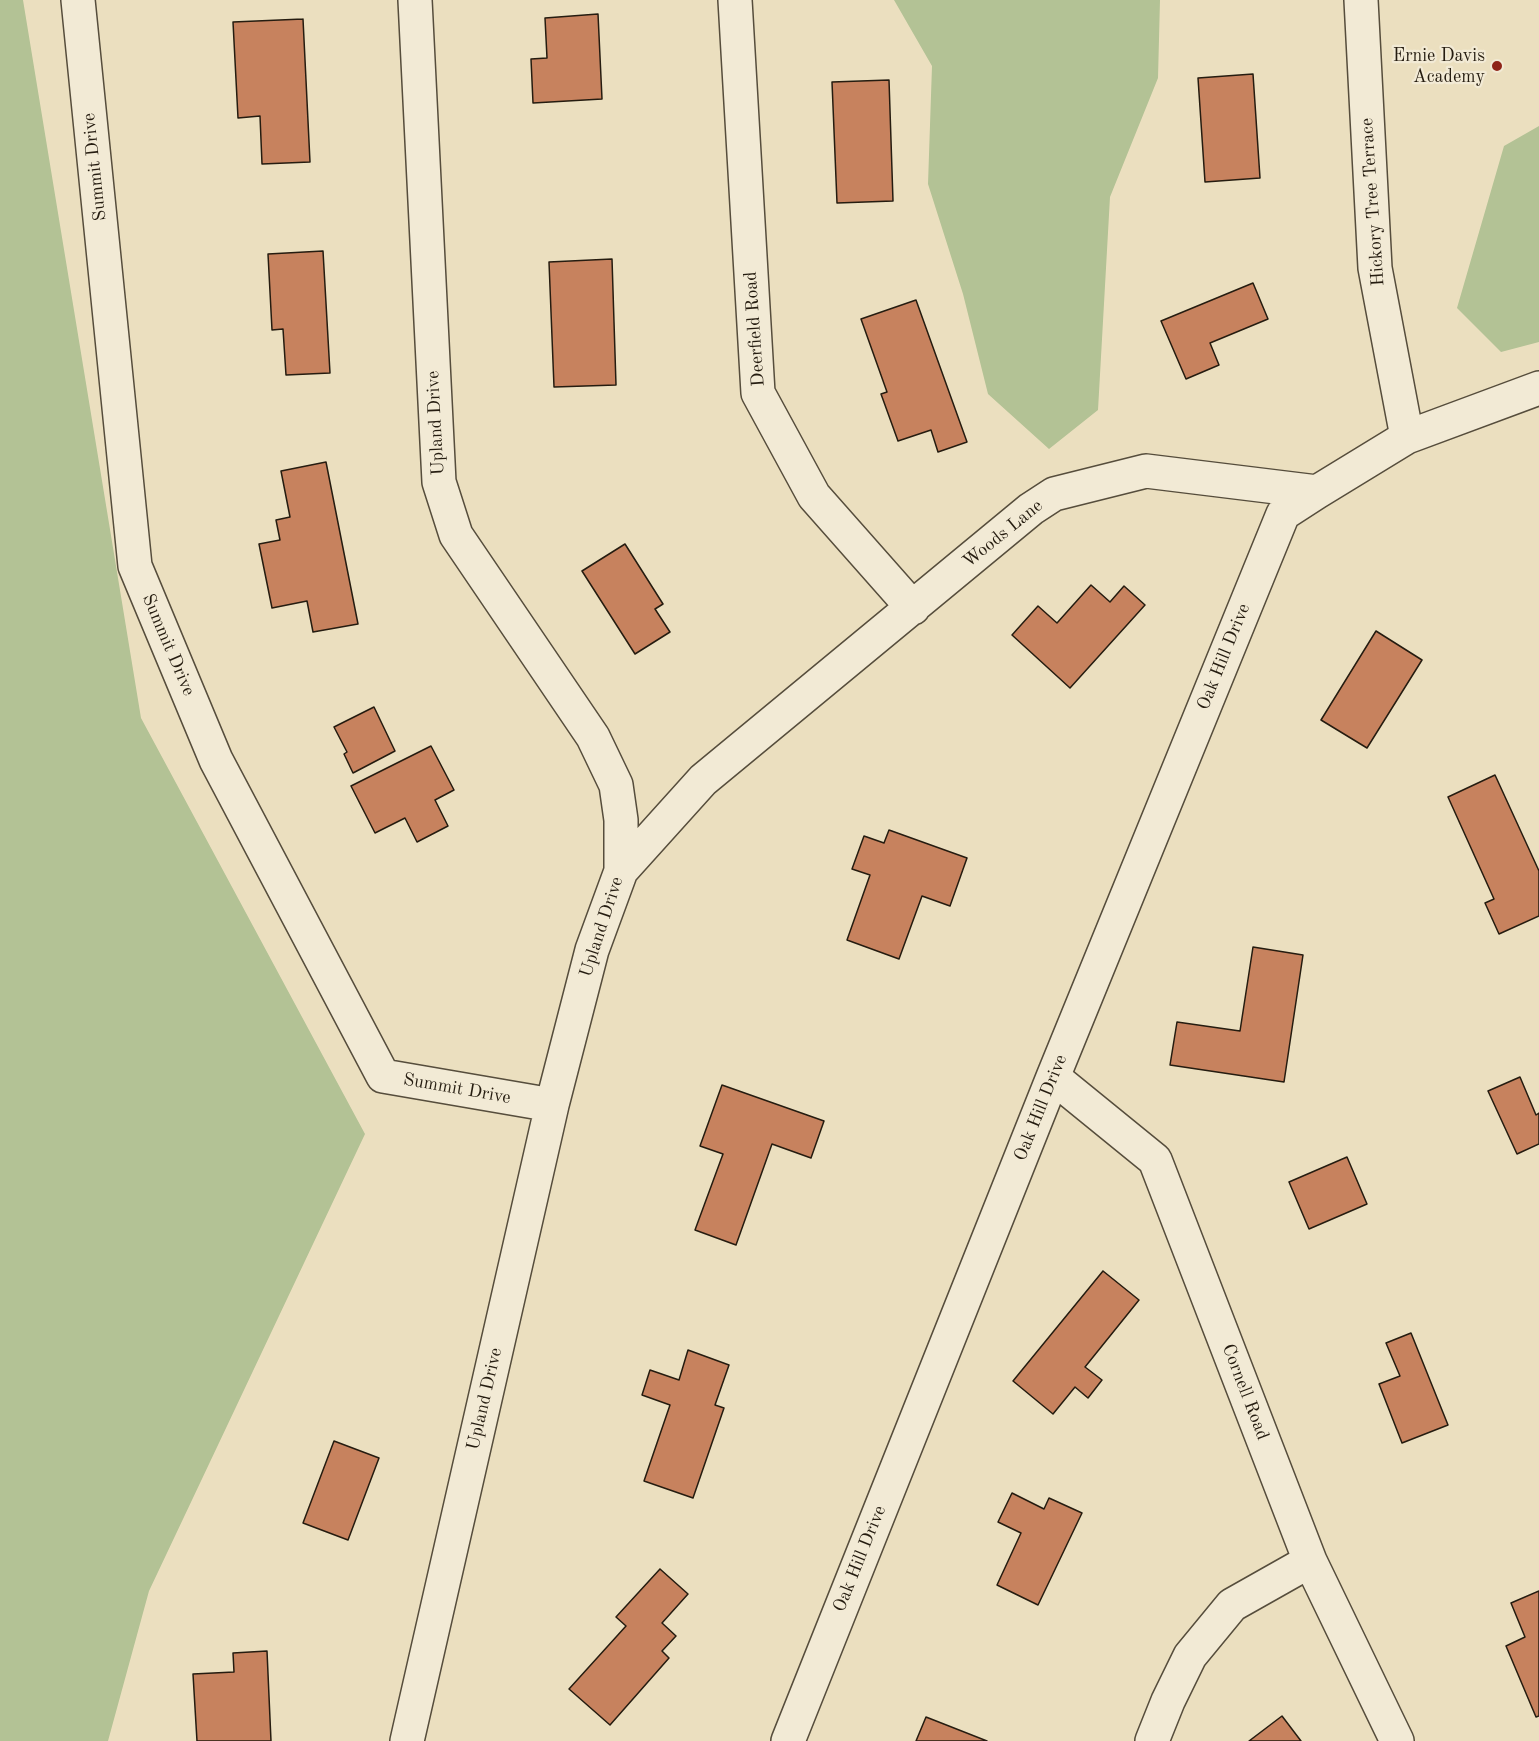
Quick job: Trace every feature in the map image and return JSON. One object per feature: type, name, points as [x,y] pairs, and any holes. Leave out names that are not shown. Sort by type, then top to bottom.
[{"type":"street","name":"Summit Drive","points":[[78,0],[135,566],[216,760],[383,1076],[552,1106]]},
{"type":"street","name":"Upland Drive","points":[[407,1741],[552,1106],[592,950],[621,871],[621,820],[616,784],[593,737],[456,535],[439,482],[415,0]]},
{"type":"street","name":"Deerfield Road","points":[[735,0],[758,393],[814,496],[913,608]]},
{"type":"street","name":"Hickory Tree Terrace","points":[[1361,0],[1375,268],[1407,437]]},
{"type":"street","points":[[1317,492],[1407,437],[1539,388]]},
{"type":"street","name":"Woods Lane","points":[[621,871],[703,780],[1030,509],[1054,494],[1146,471],[1317,492]]},
{"type":"street","name":"Oak Hill Drive","points":[[788,1741],[1053,1077],[1283,514],[1317,492]]},
{"type":"street","name":"Cornell Road","points":[[1053,1077],[1155,1160],[1310,1561],[1396,1741]]},
{"type":"street","points":[[1152,1741],[1190,1656],[1232,1605],[1310,1561]]},
{"type":"green space","points":[[0,0],[23,0],[141,718],[365,1134],[149,1591],[108,1741],[0,1741]]},
{"type":"green space","points":[[894,0],[1160,0],[1158,78],[1110,197],[1098,410],[1049,449],[988,394],[963,294],[928,184],[932,66]]},
{"type":"green space","points":[[1539,126],[1539,342],[1501,352],[1457,308],[1504,146]]},
{"type":"building","points":[[598,14],[602,99],[533,103],[531,59],[547,58],[545,18]]},
{"type":"building","points":[[303,19],[310,162],[262,164],[260,116],[238,118],[233,22]]},
{"type":"building","points":[[1253,74],[1260,178],[1205,182],[1198,78]]},
{"type":"building","points":[[889,80],[893,201],[837,203],[832,82]]},
{"type":"building","points":[[323,251],[330,373],[286,375],[283,329],[272,330],[268,254]]},
{"type":"building","points":[[612,259],[616,385],[554,387],[549,262]]},
{"type":"building","points":[[1253,283],[1268,319],[1210,343],[1219,365],[1186,379],[1161,321]]},
{"type":"building","points":[[916,300],[967,442],[938,452],[931,430],[898,441],[881,394],[887,392],[861,319]]},
{"type":"building","points":[[326,462],[358,624],[313,632],[307,601],[272,608],[259,544],[280,540],[276,520],[290,517],[281,471]]},
{"type":"building","points":[[625,544],[663,604],[655,609],[670,632],[635,654],[582,571]]},
{"type":"building","points":[[1091,585],[1110,602],[1124,586],[1145,605],[1070,688],[1012,635],[1038,606],[1057,623]]},
{"type":"building","points":[[1376,631],[1422,660],[1367,748],[1321,720]]},
{"type":"building","points":[[374,707],[395,751],[353,773],[344,754],[347,752],[334,727]]},
{"type":"building","points":[[431,746],[454,790],[435,800],[448,826],[417,842],[405,818],[375,833],[351,786]]},
{"type":"building","points":[[1495,775],[1539,871],[1539,916],[1499,934],[1485,903],[1494,899],[1448,797]]},
{"type":"building","points":[[889,830],[967,858],[950,906],[922,896],[899,959],[847,940],[870,875],[852,869],[864,836],[884,843]]},
{"type":"building","points":[[1253,947],[1303,955],[1284,1082],[1170,1065],[1177,1022],[1240,1031]]},
{"type":"building","points":[[1520,1077],[1536,1115],[1539,1113],[1539,1144],[1517,1154],[1488,1091]]},
{"type":"building","points":[[722,1085],[824,1121],[811,1158],[772,1144],[736,1245],[695,1230],[723,1154],[700,1146]]},
{"type":"building","points":[[1347,1157],[1367,1204],[1309,1229],[1289,1182]]},
{"type":"building","points":[[1103,1271],[1139,1300],[1085,1367],[1102,1380],[1088,1398],[1075,1387],[1053,1414],[1013,1381]]},
{"type":"building","points":[[1411,1333],[1448,1425],[1402,1443],[1379,1384],[1400,1376],[1386,1343]]},
{"type":"building","points":[[688,1350],[729,1365],[715,1405],[724,1408],[693,1498],[644,1481],[670,1405],[642,1395],[650,1370],[679,1380]]},
{"type":"building","points":[[334,1441],[379,1458],[348,1540],[303,1523]]},
{"type":"building","points":[[1012,1493],[1044,1509],[1049,1498],[1082,1513],[1038,1605],[997,1585],[1021,1533],[998,1522]]},
{"type":"building","points":[[660,1569],[688,1594],[662,1623],[676,1636],[662,1651],[669,1658],[610,1725],[569,1689],[626,1626],[616,1617]]},
{"type":"building","points":[[1539,1591],[1539,1716],[1536,1717],[1506,1646],[1525,1637],[1511,1603]]},
{"type":"building","points":[[267,1651],[271,1741],[197,1741],[193,1674],[234,1672],[233,1653]]},
{"type":"building","points":[[1282,1716],[1301,1741],[1249,1741]]},
{"type":"building","points":[[926,1717],[987,1741],[916,1741]]},
{"type":"place","name":"Ernie Davis Academy","points":[[1497,66]]}]
